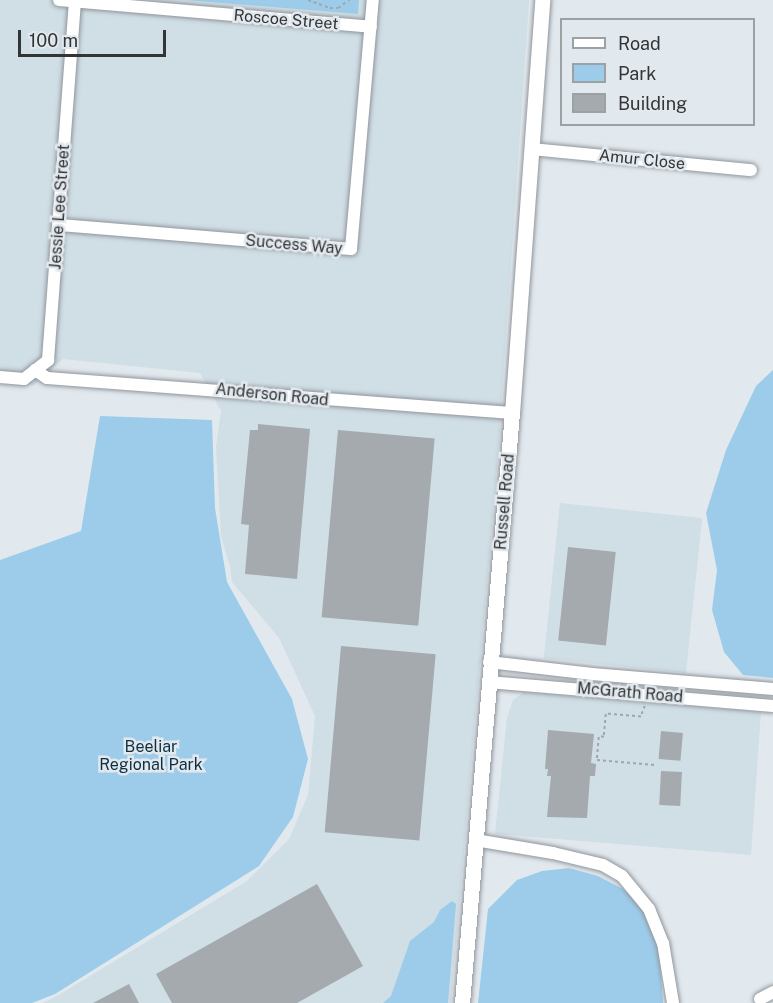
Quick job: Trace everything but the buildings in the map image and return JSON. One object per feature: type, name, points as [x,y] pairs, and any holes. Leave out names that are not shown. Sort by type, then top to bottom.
[{"type":"main road","name":"Russell Road","points":[[462,1003],[489,662],[512,413],[542,0]]},
{"type":"street","name":"Roscoe Street","points":[[59,0],[371,27]]},
{"type":"street","name":"Success Way","points":[[60,225],[351,249],[373,0]]},
{"type":"street","name":"Jessie Lee Street","points":[[35,370],[48,360],[60,225],[75,1]]},
{"type":"street","name":"Amur Close","points":[[532,149],[751,170]]},
{"type":"street","name":"Anderson Road","points":[[35,370],[47,378],[512,413]]},
{"type":"street","points":[[0,377],[24,379],[35,370]]},
{"type":"street","name":"McGrath Road","points":[[489,662],[592,674],[773,689]]},
{"type":"street","name":"McGrath Road","points":[[488,682],[773,705]]},
{"type":"street","points":[[475,840],[583,860],[603,865],[622,876],[649,909],[663,943],[673,1003]]},
{"type":"street","points":[[760,999],[773,992]]},
{"type":"path","points":[[308,0],[330,8],[338,8],[350,0]]},
{"type":"path","points":[[644,702],[641,717],[606,714],[604,737],[599,737],[597,760],[655,765]]},
{"type":"shaded area","points":[[0,0],[529,0],[498,455],[451,1003],[42,1003],[247,881],[289,839],[308,795],[315,716],[279,638],[232,582],[230,566],[221,537],[216,447],[221,411],[200,373],[63,359],[34,385],[0,383]]},
{"type":"shaded area","points":[[560,503],[702,518],[686,673],[544,658]]},
{"type":"shaded area","points":[[524,692],[761,712],[751,855],[495,834],[507,717],[513,700]]},
{"type":"green space","points":[[185,0],[359,0],[358,14]]},
{"type":"green space","points":[[773,370],[773,678],[743,675],[724,652],[712,610],[717,570],[706,513],[726,450],[756,386]]},
{"type":"green space","name":"Beeliar Regional Park","points":[[100,416],[212,420],[215,508],[227,582],[292,699],[308,759],[293,817],[259,866],[55,994],[32,1003],[0,1003],[0,560],[81,531]]},
{"type":"green space","points":[[569,868],[598,876],[623,889],[642,907],[659,947],[663,1003],[478,1003],[488,909],[517,880],[542,871]]},
{"type":"green space","points":[[452,901],[456,904],[448,1003],[383,1003],[391,996],[410,941],[434,922],[440,910]]}]
